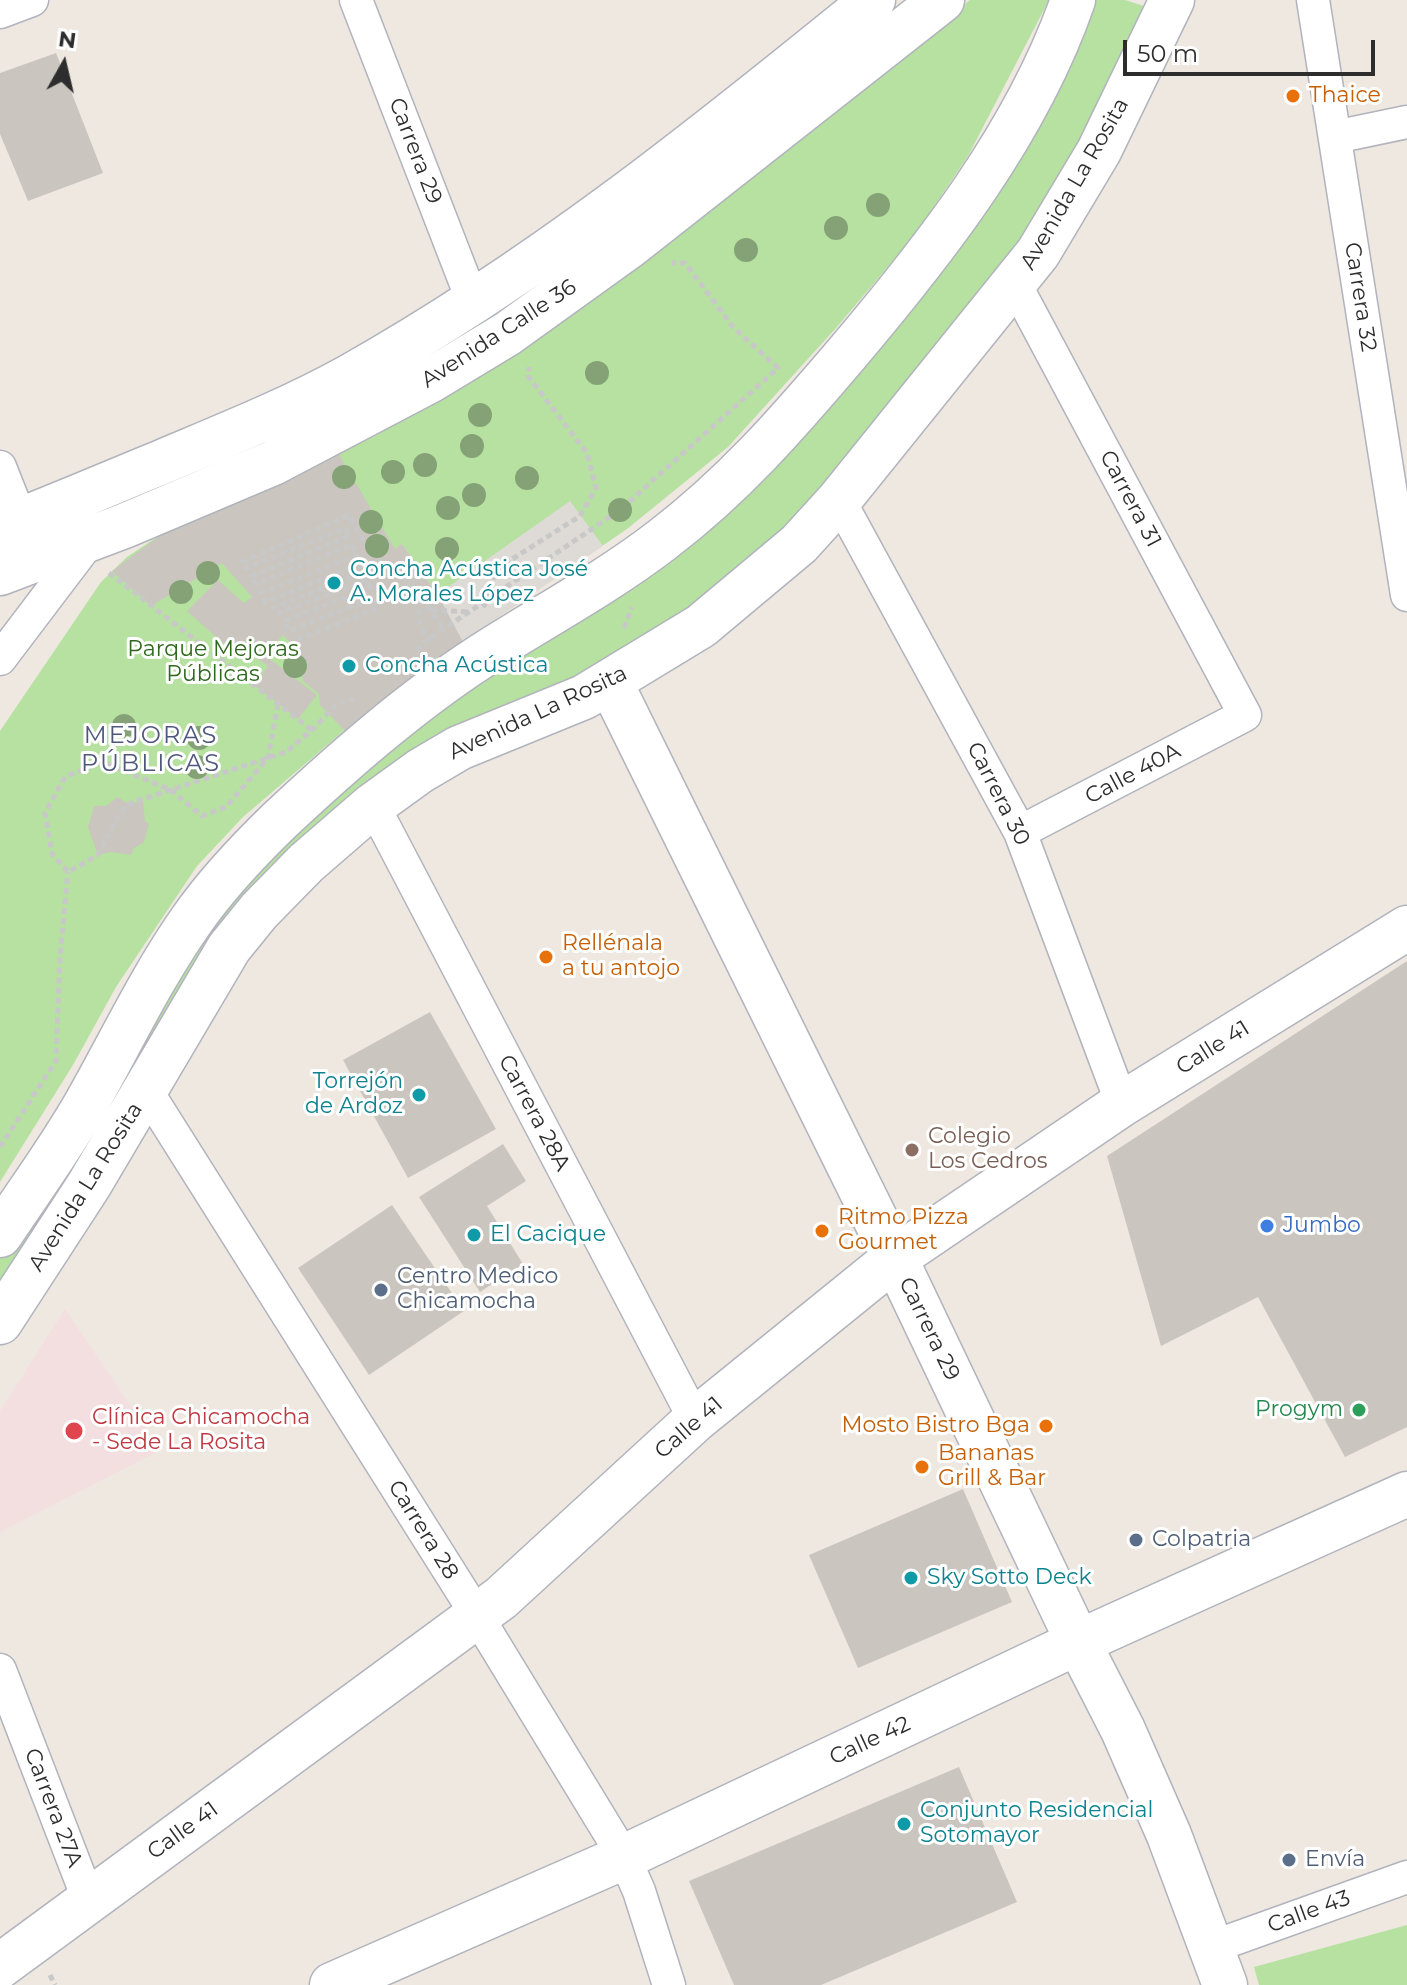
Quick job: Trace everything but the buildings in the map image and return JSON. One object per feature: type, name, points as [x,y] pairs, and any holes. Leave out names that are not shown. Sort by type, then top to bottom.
[{"type":"main road","name":"Avenida Calle 36","points":[[14,545],[97,553],[395,400],[507,334],[693,197],[942,0]]},
{"type":"main road","name":"Avenida La Rosita","points":[[0,1235],[84,1107],[149,988],[193,918],[240,860],[350,759],[470,664],[659,543],[699,512],[772,442],[917,267],[987,169],[1025,105],[1065,24],[1073,0]]},
{"type":"main road","name":"Avenida La Rosita","points":[[0,1322],[89,1185],[229,948],[259,911],[306,863],[373,805],[420,771],[459,748],[584,697],[701,626],[799,544],[839,500],[1038,253],[1099,151],[1172,0]]},
{"type":"main road","name":"Avenida Calle 36","points":[[14,545],[349,377],[473,302],[612,206],[864,3]]},
{"type":"main road","name":"Carrera 29","points":[[610,682],[895,1258],[1123,1730],[1169,1835],[1218,1966]]},
{"type":"main road","name":"Calle 41","points":[[0,1966],[501,1598],[695,1420],[895,1258],[1122,1104],[1407,928]]},
{"type":"main road","name":"Calle 42","points":[[332,1985],[624,1857],[1078,1642],[1407,1494]]},
{"type":"street","points":[[0,12],[32,0]]},
{"type":"street","name":"Carrera 29","points":[[356,0],[473,302]]},
{"type":"street","name":"Carrera 32","points":[[1313,0],[1399,493],[1407,595]]},
{"type":"street","points":[[1335,137],[1407,122]]},
{"type":"street","name":"Carrera 31","points":[[1015,284],[1245,715]]},
{"type":"street","points":[[0,467],[14,545]]},
{"type":"street","name":"Carrera 30","points":[[839,500],[1020,832],[1122,1104]]},
{"type":"street","points":[[0,659],[97,553]]},
{"type":"street","name":"Calle 40A","points":[[1020,832],[1245,715]]},
{"type":"street","name":"Carrera 28A","points":[[373,805],[695,1420]]},
{"type":"street","name":"Carrera 28","points":[[146,1090],[624,1857],[639,1891],[669,1985]]},
{"type":"street","name":"Carrera 27A","points":[[0,1670],[89,1901]]},
{"type":"street","name":"Calle 43","points":[[1218,1966],[1407,1877]]},
{"type":"path","points":[[620,510],[778,368],[733,327],[685,263],[666,263]]},
{"type":"path","points":[[472,622],[488,600],[489,586],[498,568],[580,516],[596,488],[587,453],[528,376],[531,354]]},
{"type":"path","points":[[297,640],[378,608],[372,598],[289,631],[284,621],[370,588],[367,580],[278,613],[273,608],[364,572],[361,564],[265,602],[261,593],[357,555],[352,544],[256,584],[251,576],[350,536],[345,528],[246,568],[242,562],[349,515],[371,555],[408,581],[444,629]]},
{"type":"path","points":[[97,553],[278,704],[350,759]]},
{"type":"path","points":[[421,599],[419,624],[428,639],[442,646]]},
{"type":"path","points":[[430,610],[470,612]]},
{"type":"path","points":[[0,1147],[56,1061],[60,956],[68,872],[52,854],[45,813],[65,777],[102,762],[171,790],[202,816],[226,807],[268,758],[278,704]]},
{"type":"path","points":[[68,872],[98,855],[128,804],[286,752],[312,730]]},
{"type":"shaded area","points":[[570,501],[603,546],[434,661],[374,567],[402,544],[438,594]]},
{"type":"shaded area","name":"Clínica Chicamocha - Sede La Rosita","points":[[65,1309],[161,1450],[0,1532],[0,1411]]},
{"type":"green space","name":"Parque Mejoras Públicas","points":[[970,0],[1049,0],[968,156],[914,236],[728,447],[627,529],[434,661],[353,723],[243,817],[197,866],[116,987],[73,1065],[0,1182],[0,731],[101,582],[127,557],[163,533],[275,485],[376,435],[476,373]]},
{"type":"green space","points":[[1091,0],[1125,0],[1144,6],[1106,108],[1046,213],[787,530],[675,630],[371,789],[0,1288],[0,1258],[62,1166],[200,923],[443,699],[669,558],[751,493],[836,399]]},
{"type":"green space","points":[[1407,1925],[1407,1985],[1259,1985],[1254,1967]]},
{"type":"place","name":"Thaice","points":[[1293,96]]},
{"type":"place","name":"Concha Acústica José A. Morales López","points":[[334,583]]},
{"type":"place","name":"Concha Acústica","points":[[349,666]]},
{"type":"place","name":"Rellénala a tu antojo","points":[[546,957]]},
{"type":"place","name":"Torrejón de Ardoz","points":[[419,1095]]},
{"type":"place","name":"Colegio Los Cedros","points":[[912,1150]]},
{"type":"place","name":"Jumbo","points":[[1267,1226]]},
{"type":"place","name":"Ritmo Pizza Gourmet","points":[[822,1231]]},
{"type":"place","name":"El Cacique","points":[[474,1235]]},
{"type":"place","name":"Centro Medico Chicamocha","points":[[381,1290]]},
{"type":"place","name":"Progym","points":[[1359,1410]]},
{"type":"place","name":"Mosto Bistro Bga","points":[[1046,1426]]},
{"type":"place","name":"Clínica Chicamocha - Sede La Rosita","points":[[74,1431]]},
{"type":"place","name":"Bananas Grill & Bar","points":[[922,1467]]},
{"type":"place","name":"Colpatria","points":[[1136,1540]]},
{"type":"place","name":"Sky Sotto Deck","points":[[911,1578]]},
{"type":"place","name":"Conjunto Residencial Sotomayor","points":[[904,1824]]},
{"type":"place","name":"Envía","points":[[1289,1860]]},
{"type":"district","name":"MEJORAS PÚBLICAS","points":[[151,750]]}]
